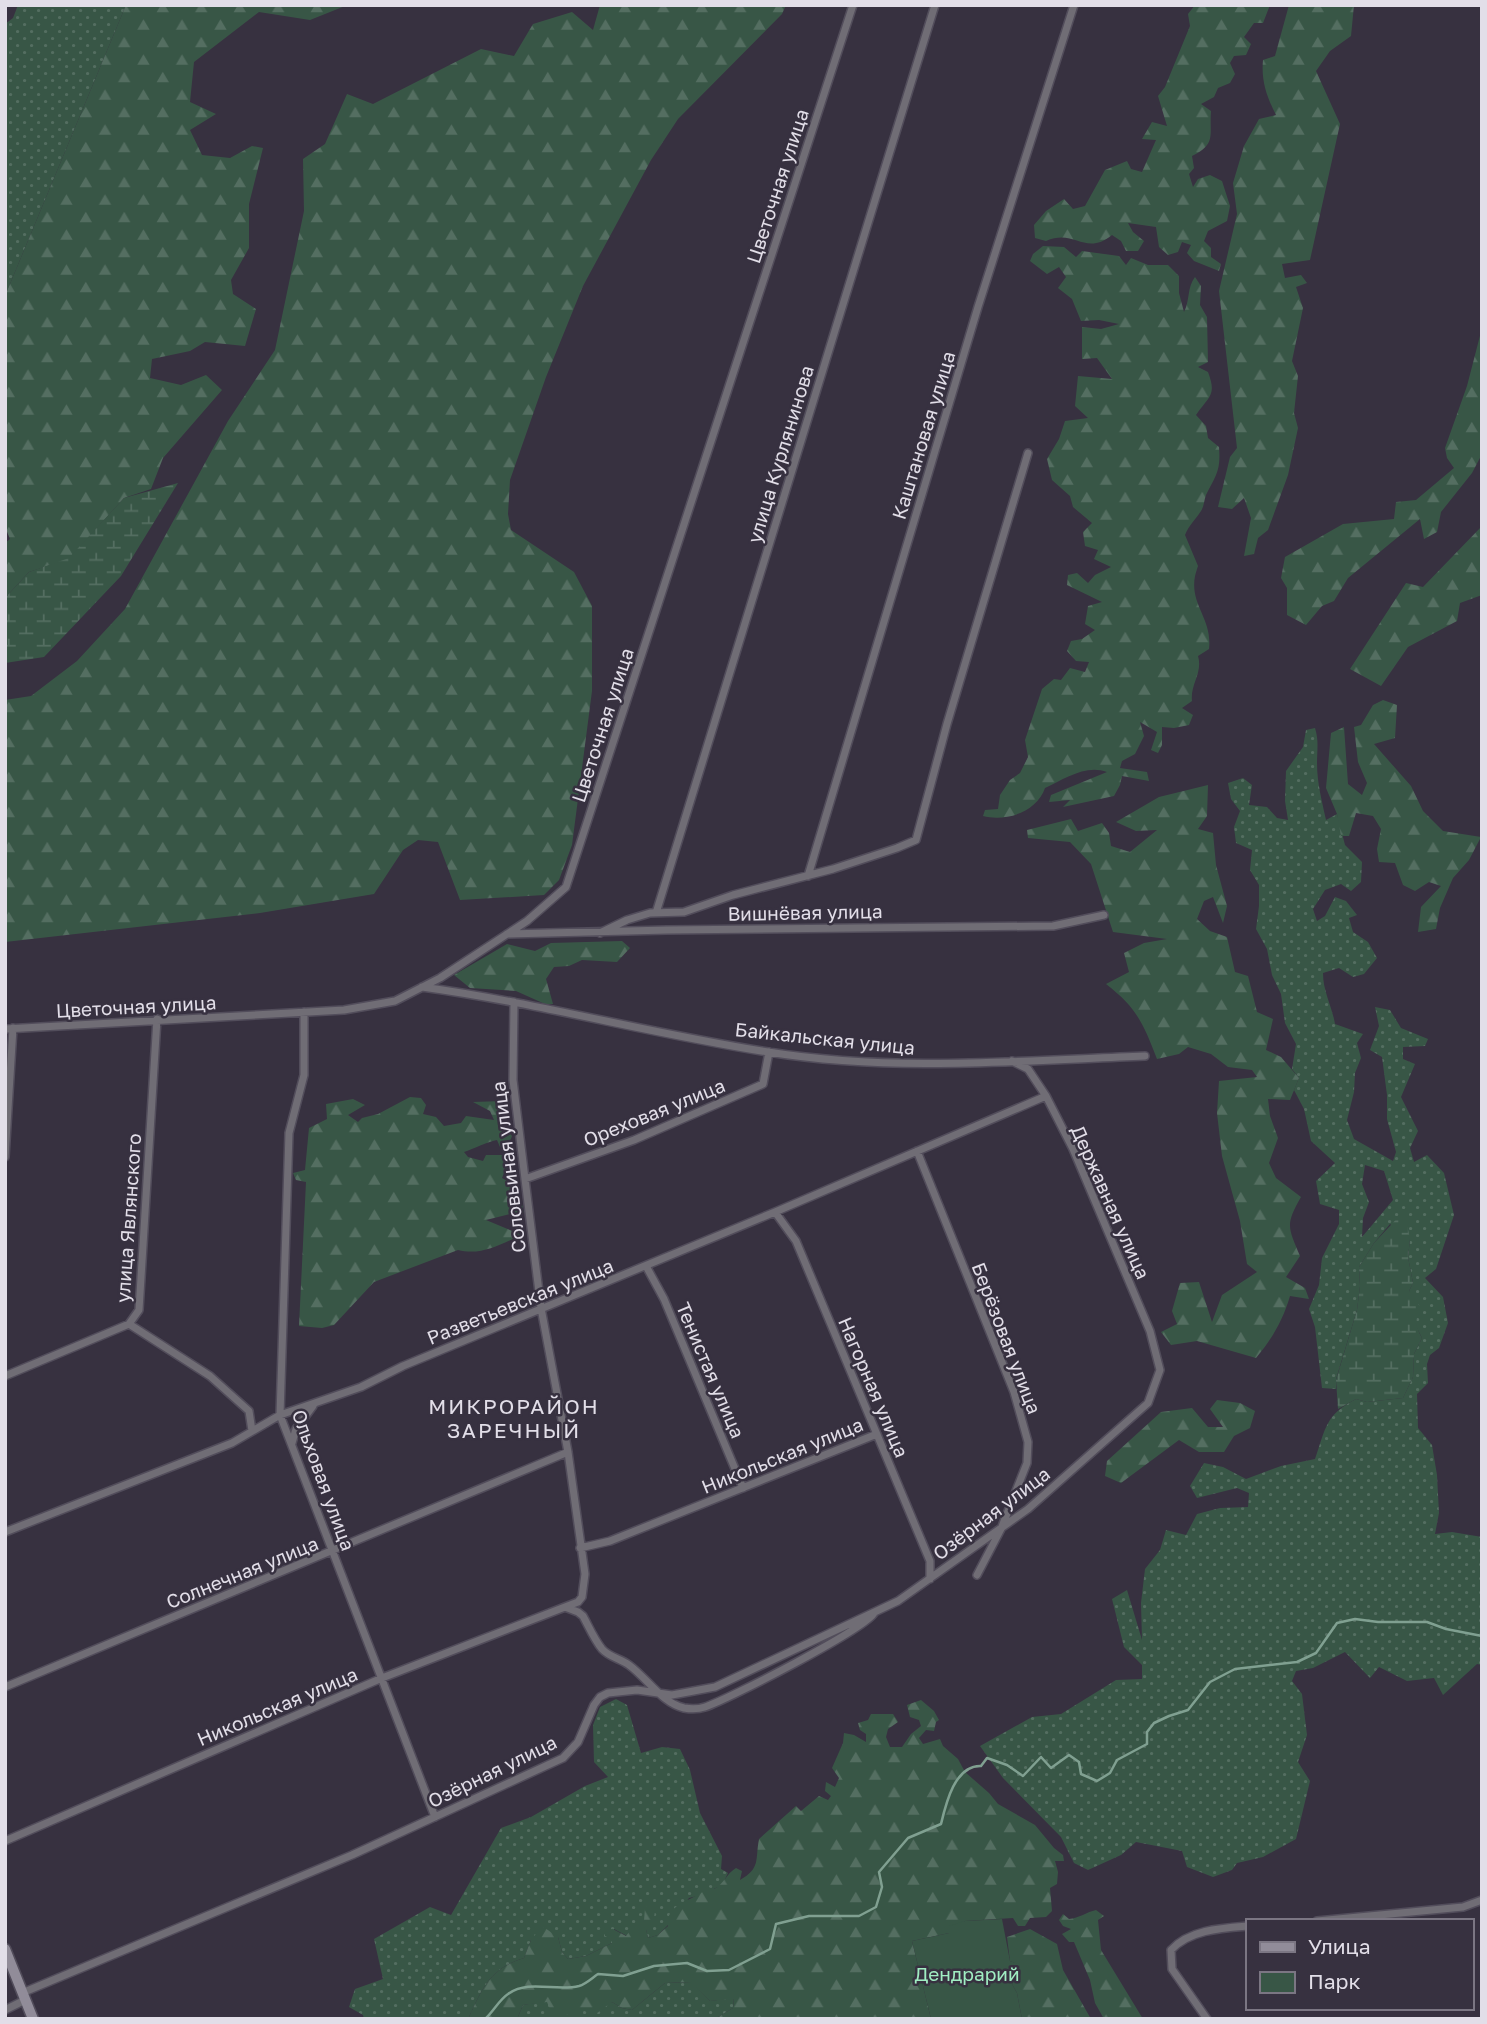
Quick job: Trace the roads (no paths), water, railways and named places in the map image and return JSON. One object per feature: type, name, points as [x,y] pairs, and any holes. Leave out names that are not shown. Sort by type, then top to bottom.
[{"type":"street","name":"Цветочная улица","points":[[9,1029],[344,1010],[395,1001],[527,921],[566,887],[853,5]]},
{"type":"street","name":"улица Курлянинова","points":[[656,912],[935,5]]},
{"type":"street","name":"Каштановая улица","points":[[808,876],[978,307],[1074,5]]},
{"type":"street","points":[[600,933],[627,920],[656,912],[684,912],[733,895],[808,876],[897,848],[916,839],[947,724],[1028,453]]},
{"type":"street","name":"Вишнёвая улица","points":[[506,934],[1053,926],[1104,915]]},
{"type":"street","name":"Байкальская улица","points":[[422,987],[514,1002],[769,1052],[887,1064],[946,1065],[1145,1056]]},
{"type":"street","name":"Соловьиная улица","points":[[514,1002],[513,1080],[541,1308],[568,1452],[585,1589],[578,1602],[565,1607]]},
{"type":"street","name":"Ольховая улица","points":[[304,1012],[304,1075],[289,1133],[280,1415],[435,1817]]},
{"type":"street","name":"улица Являнского","points":[[5,1376],[129,1324],[139,1310],[157,1019]]},
{"type":"street","points":[[5,1157],[9,1029]]},
{"type":"street","name":"Ореховая улица","points":[[525,1179],[634,1140],[763,1084],[769,1052]]},
{"type":"street","name":"Державная улица","points":[[1012,1061],[1028,1069],[1046,1096],[1073,1149],[1150,1331],[1160,1370]]},
{"type":"street","name":"Разветьевская улица","points":[[5,1532],[232,1443],[280,1415],[360,1387],[403,1366],[1046,1096]]},
{"type":"street","name":"Берёзовая улица","points":[[917,1151],[1014,1392],[1028,1442],[1027,1462],[1000,1529],[977,1575]]},
{"type":"street","name":"Нагорная улица","points":[[775,1212],[796,1241],[930,1561],[930,1579]]},
{"type":"street","name":"Тенистая улица","points":[[646,1266],[664,1298],[743,1488]]},
{"type":"street","points":[[129,1324],[210,1376],[249,1411],[252,1431]]},
{"type":"street","name":"Озёрная улица","points":[[7,2009],[23,1997],[435,1817],[563,1758],[578,1742],[594,1705],[600,1697],[608,1693],[637,1690],[672,1695],[715,1687],[898,1601],[1028,1509],[1148,1403],[1160,1370]]},
{"type":"street","points":[[292,1444],[296,1429],[315,1404]]},
{"type":"street","name":"Никольская улица","points":[[580,1548],[610,1541],[877,1434]]},
{"type":"street","name":"Солнечная улица","points":[[5,1686],[568,1452]]},
{"type":"street","points":[[565,1607],[583,1616],[604,1651],[629,1665],[675,1705],[687,1709],[703,1708],[796,1663],[870,1620],[874,1612]]},
{"type":"street","name":"Никольская улица","points":[[5,1841],[382,1678],[565,1607]]},
{"type":"street","points":[[1338,1919],[1463,1907],[1482,1900]]},
{"type":"street","points":[[1207,2019],[1172,1969],[1171,1950],[1180,1941],[1192,1936],[1246,1926]]},
{"type":"street","points":[[5,1950],[33,2019]]},
{"type":"waterway","points":[[485,2019],[505,1997],[525,1987],[579,1986],[598,1974],[623,1976],[654,1966],[687,1963],[707,1971],[729,1970],[770,1949],[776,1924],[809,1916],[859,1916],[876,1907],[882,1887],[879,1872],[908,1838],[941,1824],[953,1787],[958,1778],[972,1767],[981,1766],[987,1758],[1007,1765],[1023,1776],[1041,1757],[1051,1768],[1069,1755],[1079,1762],[1081,1774],[1097,1781],[1110,1773],[1117,1760],[1147,1744],[1147,1732],[1154,1723],[1188,1710],[1210,1682],[1235,1669],[1297,1662],[1316,1653],[1337,1623],[1355,1619],[1427,1622],[1482,1636]]},
{"type":"district","name":"МИКРОРАЙОН ЗАРЕЧНЫЙ","points":[[514,1418]]},
{"type":"park label","name":"Дендрарий","points":[[967,1973]]}]
